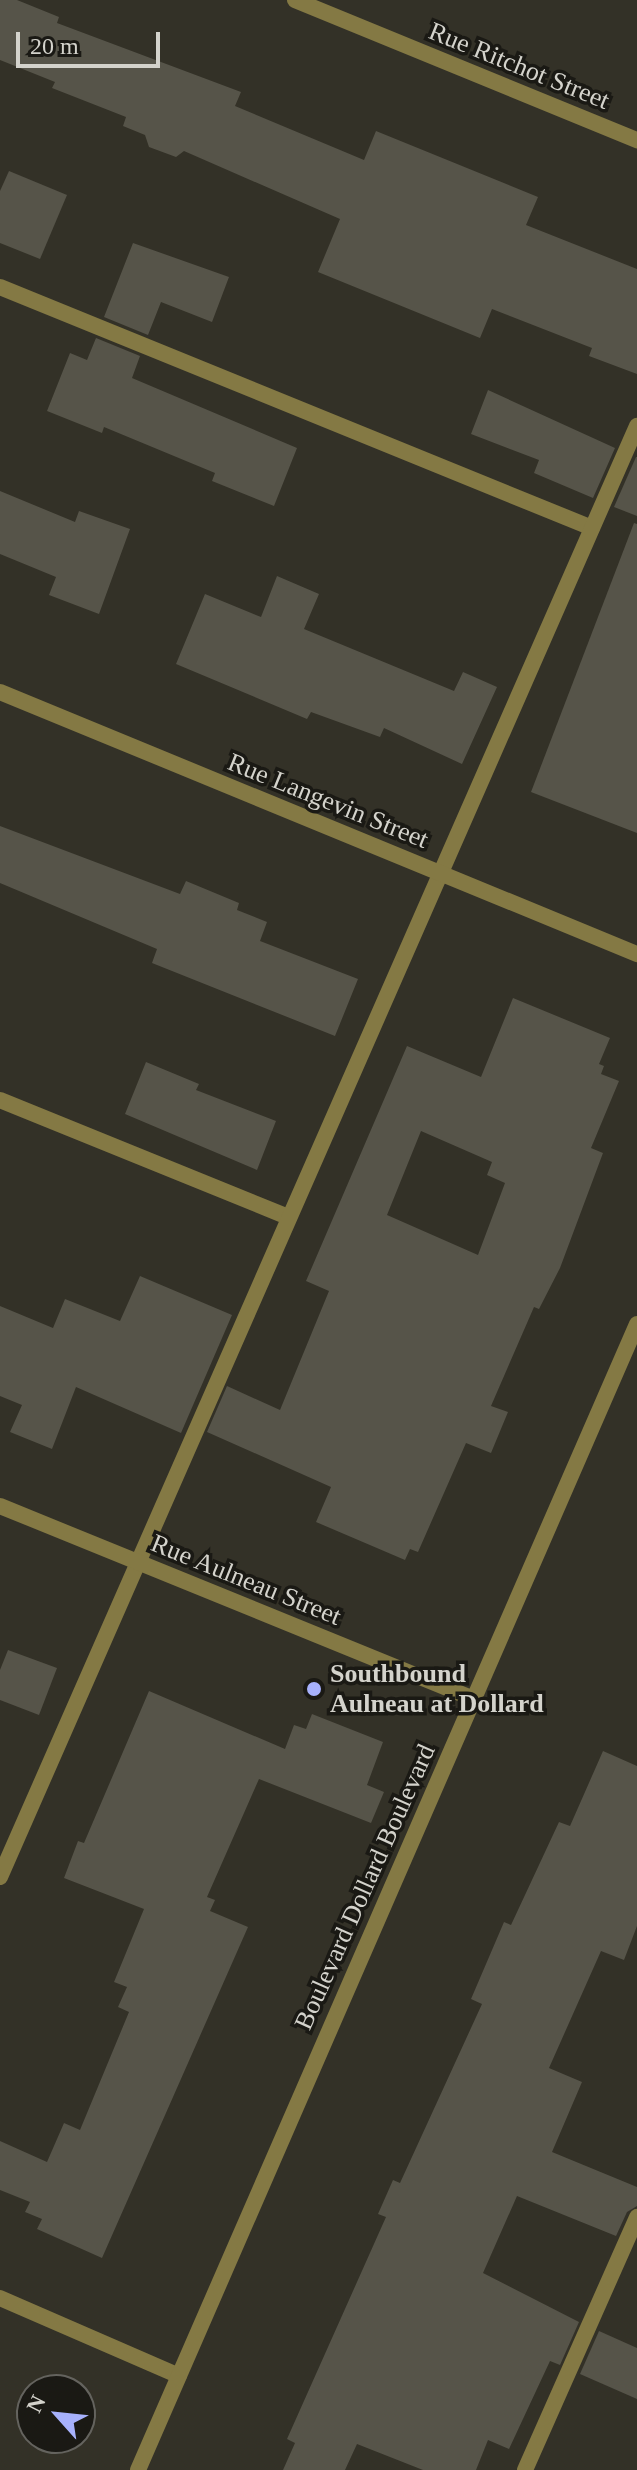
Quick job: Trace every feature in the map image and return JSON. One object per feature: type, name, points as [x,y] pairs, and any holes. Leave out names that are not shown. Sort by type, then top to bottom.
[{"type":"street","name":"Rue Ritchot Street","points":[[295,0],[637,140]]},
{"type":"street","points":[[0,287],[592,528]]},
{"type":"street","points":[[0,1877],[136,1561],[637,426]]},
{"type":"street","name":"Rue Langevin Street","points":[[0,692],[637,954]]},
{"type":"street","points":[[0,1100],[288,1217]]},
{"type":"street","name":"Boulevard Dollard Boulevard","points":[[138,2470],[637,1324]]},
{"type":"street","name":"Rue Aulneau Street","points":[[0,1506],[474,1699]]},
{"type":"street","points":[[525,2470],[637,2217]]},
{"type":"street","points":[[0,2298],[179,2376]]},
{"type":"building","points":[[0,0],[17,0],[59,17],[57,23],[241,92],[235,106],[364,160],[376,131],[538,197],[526,225],[637,269],[637,374],[589,356],[592,348],[492,309],[480,338],[318,272],[340,219],[184,151],[176,157],[149,147],[145,135],[123,126],[126,117],[52,88],[55,82],[0,60]]},
{"type":"building","points":[[9,171],[67,195],[40,259],[0,243],[0,191]]},
{"type":"building","points":[[133,243],[229,277],[212,322],[161,302],[148,335],[104,317]]},
{"type":"building","points":[[96,338],[140,356],[132,378],[297,448],[274,506],[212,481],[215,473],[104,427],[102,433],[47,411],[70,353],[87,360]]},
{"type":"building","points":[[488,390],[615,448],[593,498],[534,473],[539,460],[471,434]]},
{"type":"building","points":[[637,457],[637,516],[614,507]]},
{"type":"building","points":[[0,491],[75,522],[79,511],[130,529],[99,614],[49,595],[56,577],[0,554]]},
{"type":"building","points":[[634,523],[637,524],[637,833],[531,792]]},
{"type":"building","points":[[277,576],[319,594],[304,629],[454,691],[463,672],[497,687],[462,764],[384,728],[380,737],[311,712],[307,719],[176,664],[205,594],[261,617]]},
{"type":"building","points":[[0,826],[180,894],[186,881],[239,903],[237,910],[267,922],[260,941],[358,979],[335,1036],[152,963],[157,949],[0,883]]},
{"type":"building","points":[[513,998],[610,1038],[599,1064],[604,1066],[601,1074],[619,1081],[591,1148],[603,1153],[560,1268],[539,1309],[534,1307],[491,1406],[508,1412],[491,1453],[466,1443],[418,1552],[410,1549],[405,1560],[316,1522],[331,1487],[207,1432],[227,1386],[280,1410],[329,1291],[306,1281],[407,1046],[481,1077]],"holes":[[[421,1131],[492,1162],[487,1175],[505,1183],[478,1255],[387,1215]]]},
{"type":"building","points":[[146,1062],[199,1084],[196,1090],[276,1121],[257,1170],[125,1114]]},
{"type":"building","points":[[140,1276],[232,1315],[181,1433],[76,1387],[52,1449],[10,1432],[22,1405],[0,1396],[0,1306],[53,1328],[65,1299],[120,1321]]},
{"type":"building","points":[[8,1650],[57,1668],[39,1715],[0,1700],[0,1670]]},
{"type":"building","points":[[149,1691],[285,1749],[294,1725],[306,1729],[312,1714],[383,1742],[367,1785],[384,1792],[371,1823],[259,1779],[207,1897],[215,1900],[210,1911],[248,1927],[102,2258],[37,2229],[42,2219],[25,2212],[30,2202],[0,2190],[0,2141],[47,2162],[64,2123],[80,2130],[129,2012],[118,2007],[127,1987],[114,1982],[144,1909],[64,1878],[78,1841],[84,1843]]},
{"type":"building","points":[[603,1751],[637,1766],[637,1926],[624,1960],[601,1951],[549,2068],[582,2082],[552,2152],[637,2187],[637,2206],[627,2212],[616,2236],[517,2196],[483,2273],[579,2322],[560,2365],[550,2361],[509,2449],[488,2440],[476,2470],[423,2470],[357,2444],[345,2470],[283,2470],[295,2443],[287,2439],[386,2217],[378,2214],[393,2180],[400,2183],[482,2004],[471,1999],[504,1922],[511,1925],[559,1822],[570,1826]]},
{"type":"building","points":[[599,2331],[637,2348],[637,2399],[580,2374]]},
{"type":"place","name":"Southbound Aulneau at Dollard","points":[[314,1689]]}]
